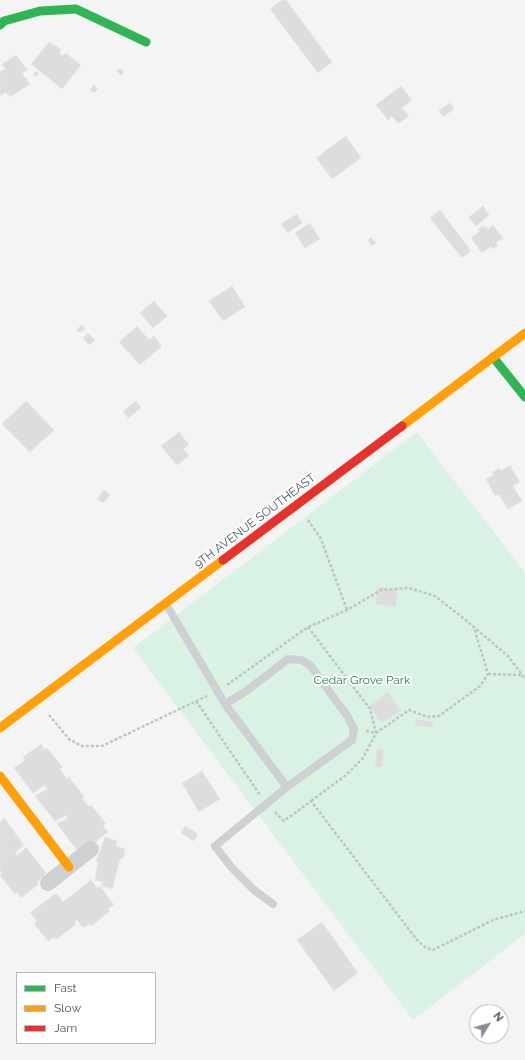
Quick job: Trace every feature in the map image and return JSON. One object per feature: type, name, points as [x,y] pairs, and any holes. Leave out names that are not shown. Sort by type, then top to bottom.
[{"type":"main road","points":[[0,25],[4,22],[40,11],[77,5],[146,42]]},
{"type":"main road","name":"9TH AVENUE SOUTHEAST","points":[[0,728],[525,333]]},
{"type":"main road","points":[[493,356],[525,397]]},
{"type":"main road","points":[[0,776],[69,867]]},
{"type":"street","points":[[48,883],[91,849]]},
{"type":"lane","points":[[166,603],[225,704],[287,787]]},
{"type":"lane","points":[[225,704],[245,692],[288,659],[301,660],[310,665],[348,717],[354,729],[352,740],[287,787],[215,846],[232,868],[248,885],[273,904]]},
{"type":"path","points":[[298,504],[321,539],[347,610]]},
{"type":"path","points":[[308,627],[370,709],[376,733]]},
{"type":"path","points":[[474,627],[488,674]]},
{"type":"path","points":[[196,701],[266,804],[284,821],[346,775],[363,758],[376,733],[409,710],[428,717],[439,716],[480,686],[488,674]]},
{"type":"path","points":[[488,674],[522,675],[525,679]]},
{"type":"path","points":[[354,729],[376,733]]},
{"type":"path","points":[[311,802],[417,940],[426,948],[433,950],[493,920],[525,911]]},
{"type":"green space","name":"Cedar Grove Park","points":[[417,432],[525,573],[525,934],[413,1020],[133,648]]},
{"type":"building","points":[[282,0],[286,0],[332,62],[318,73],[270,9]]},
{"type":"building","points":[[49,42],[59,48],[61,51],[59,53],[63,56],[66,53],[81,65],[62,89],[31,64]]},
{"type":"building","points":[[16,55],[27,70],[22,73],[30,84],[10,97],[6,92],[0,96],[0,72],[5,69],[2,64]]},
{"type":"building","points":[[120,68],[124,72],[121,76],[117,71]]},
{"type":"building","points":[[37,71],[39,74],[35,77],[33,74]]},
{"type":"building","points":[[94,85],[98,89],[94,93],[90,89]]},
{"type":"building","points":[[401,86],[412,100],[402,108],[409,116],[398,124],[392,116],[388,120],[376,105]]},
{"type":"building","points":[[450,103],[454,109],[443,117],[439,110]]},
{"type":"building","points":[[346,136],[361,158],[332,179],[316,158]]},
{"type":"building","points":[[483,206],[489,215],[476,226],[469,217]]},
{"type":"building","points":[[440,210],[471,251],[462,258],[430,218]]},
{"type":"building","points":[[297,214],[302,223],[287,233],[281,224]]},
{"type":"building","points":[[310,223],[320,239],[305,248],[295,233]]},
{"type":"building","points":[[493,225],[503,238],[496,243],[498,246],[493,249],[491,246],[482,253],[471,238],[480,231],[478,229],[483,226],[484,228],[486,226],[488,230]]},
{"type":"building","points":[[371,237],[376,243],[372,246],[368,240]]},
{"type":"building","points":[[232,286],[245,307],[223,321],[209,301]]},
{"type":"building","points":[[154,301],[167,316],[153,328],[140,313]]},
{"type":"building","points":[[82,325],[85,329],[79,333],[76,330]]},
{"type":"building","points":[[137,326],[149,340],[154,336],[162,346],[140,365],[119,342]]},
{"type":"building","points":[[88,333],[95,340],[89,345],[83,338]]},
{"type":"building","points":[[26,401],[54,430],[30,452],[2,424]]},
{"type":"building","points":[[136,401],[141,408],[128,418],[123,411]]},
{"type":"building","points":[[179,432],[189,445],[183,449],[189,456],[177,465],[161,446]]},
{"type":"building","points":[[510,465],[520,482],[513,486],[522,501],[508,509],[499,494],[495,496],[486,479],[494,475],[492,472],[500,468],[501,471]]},
{"type":"building","points":[[104,490],[110,495],[103,503],[97,499]]},
{"type":"building","points":[[377,587],[398,589],[396,607],[375,604]]},
{"type":"building","points":[[388,692],[401,710],[382,723],[369,706]]},
{"type":"building","points":[[416,719],[434,722],[433,728],[415,726]]},
{"type":"building","points":[[41,744],[45,750],[47,748],[63,767],[60,769],[67,779],[69,777],[84,796],[82,798],[89,807],[91,805],[106,824],[103,826],[108,832],[90,846],[77,850],[57,824],[68,818],[66,815],[55,821],[35,796],[47,789],[45,785],[33,793],[14,768],[25,760],[23,757]]},
{"type":"building","points":[[377,749],[384,749],[382,767],[375,767]]},
{"type":"building","points":[[202,771],[220,799],[199,812],[182,783]]},
{"type":"building","points":[[4,818],[24,845],[15,853],[17,856],[26,847],[46,873],[37,882],[39,884],[21,898],[17,892],[14,893],[0,875],[2,873],[0,870],[0,823]]},
{"type":"building","points":[[185,826],[198,834],[194,841],[181,833]]},
{"type":"building","points":[[105,837],[117,841],[116,846],[125,849],[123,859],[120,859],[112,889],[102,886],[103,882],[95,880],[98,862],[96,862]]},
{"type":"building","points":[[91,880],[98,889],[100,886],[114,905],[108,909],[110,911],[91,926],[89,924],[83,928],[77,920],[74,922],[76,924],[56,940],[54,937],[48,941],[34,924],[37,921],[30,913],[56,893],[63,902]]},
{"type":"building","points":[[322,922],[358,973],[334,991],[297,940]]},
{"type":"traffic: fast","points":[[0,25],[4,21],[40,11],[76,9],[146,42]]},
{"type":"traffic: fast","points":[[493,357],[525,397]]},
{"type":"traffic: slow","points":[[402,426],[525,333]]},
{"type":"traffic: slow","points":[[0,728],[223,560]]},
{"type":"traffic: slow","points":[[0,776],[69,867]]},
{"type":"traffic: jam","points":[[223,560],[402,426]]}]
